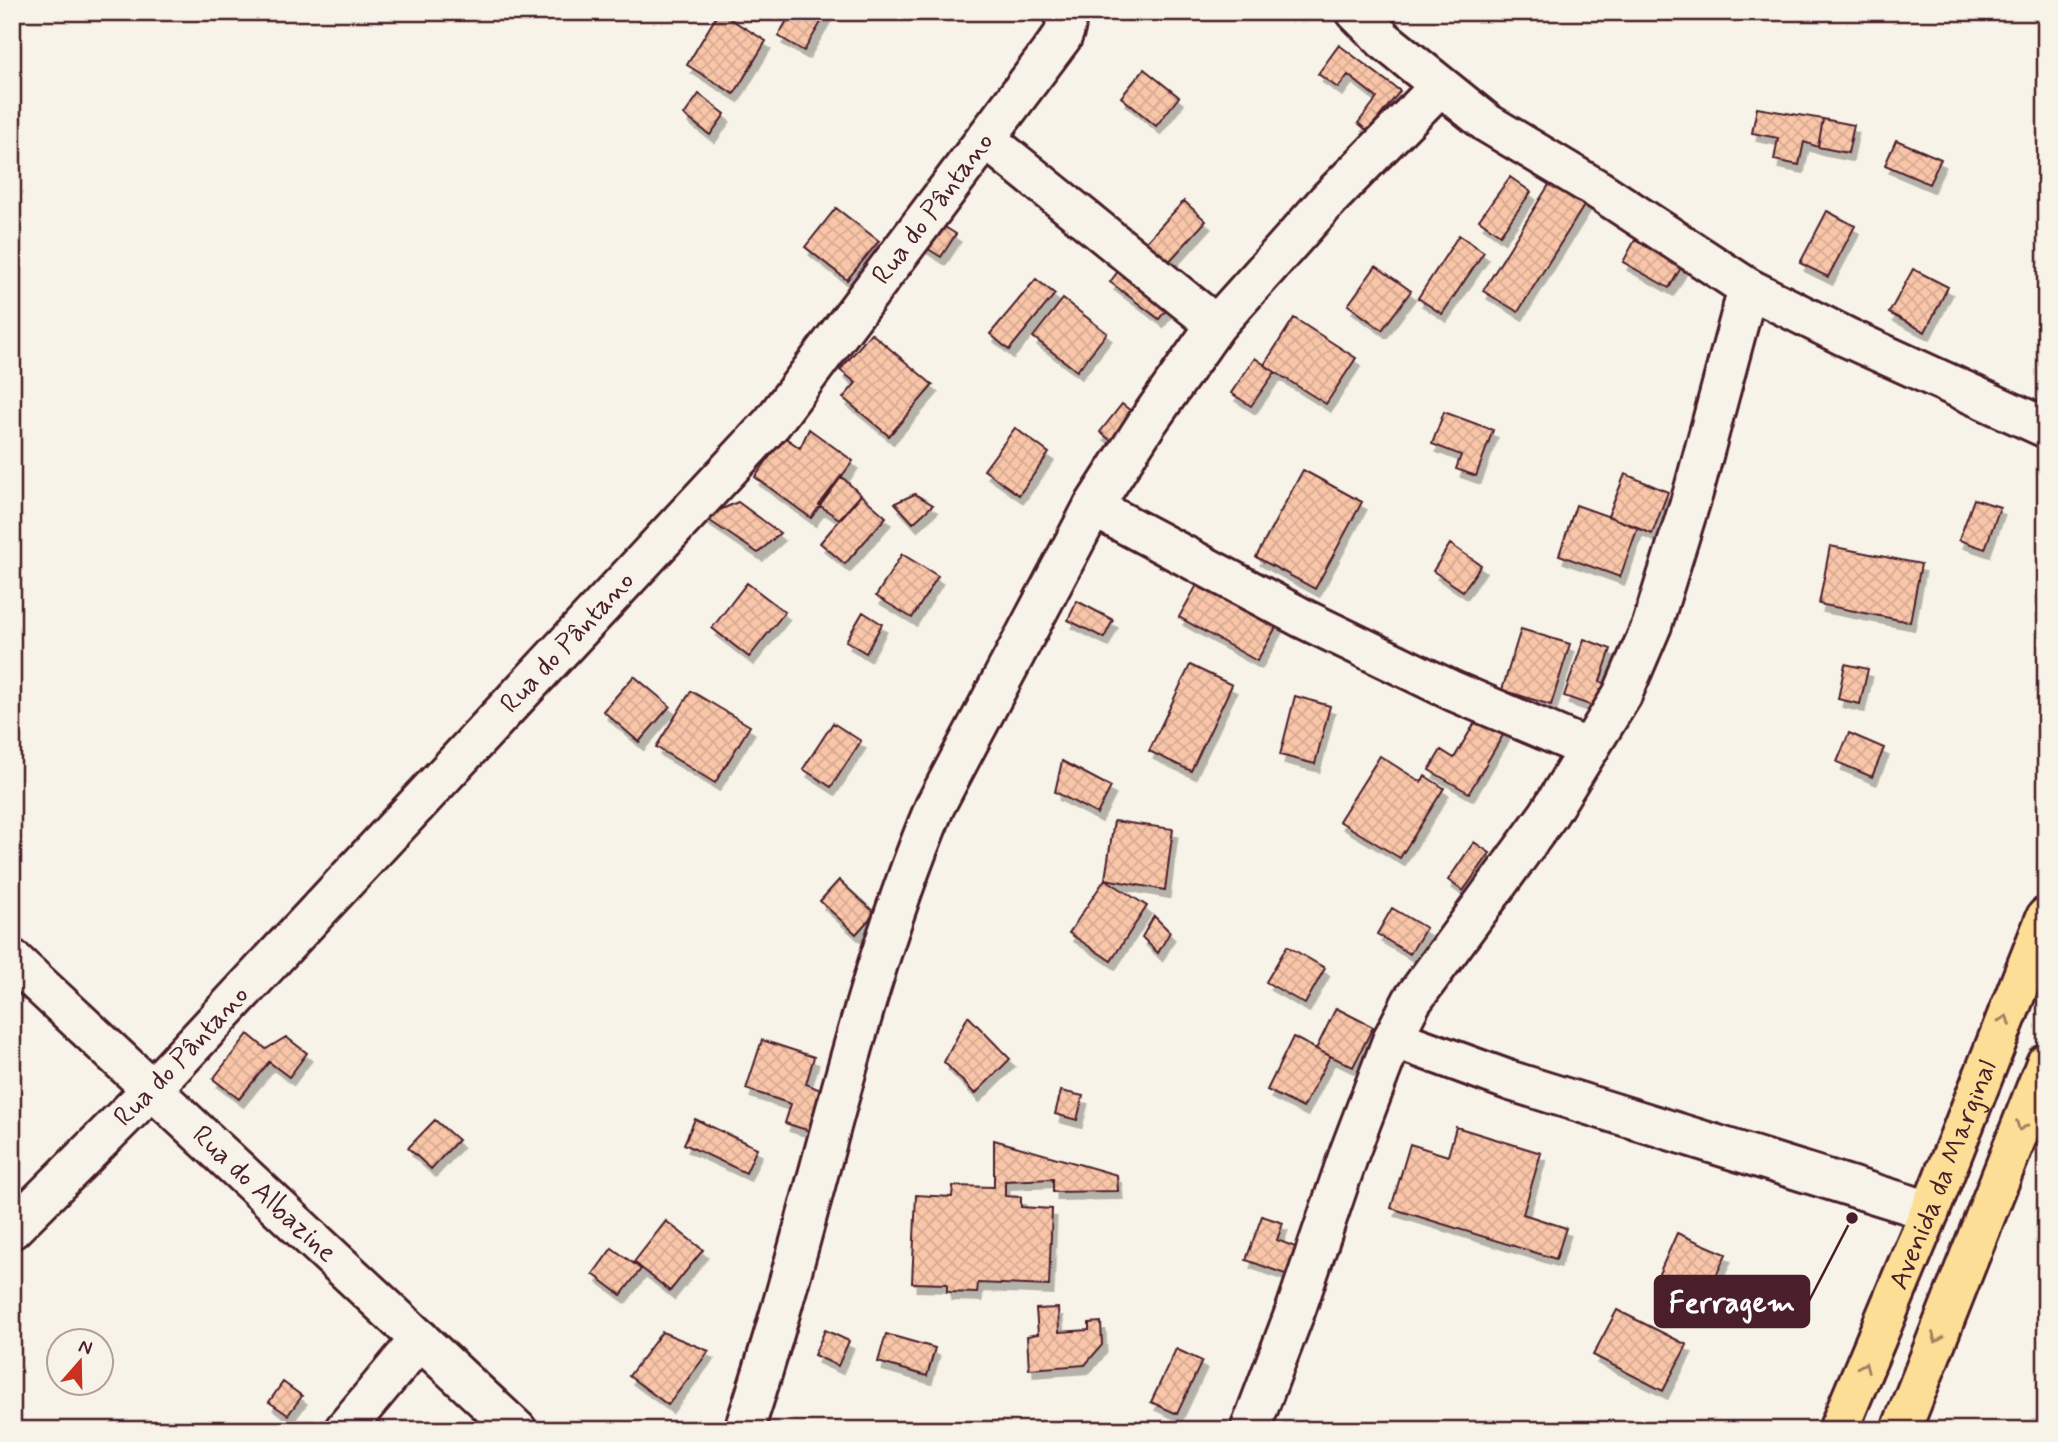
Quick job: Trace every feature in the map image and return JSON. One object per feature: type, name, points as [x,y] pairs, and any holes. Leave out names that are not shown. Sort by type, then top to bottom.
[{"type":"main road","name":"Avenida da Marginal","points":[[1838,1430],[1930,1211],[2046,917]]},
{"type":"main road","name":"Avenida da Marginal","points":[[1901,1430],[2046,1063]]},
{"type":"street","name":"Rua do Pântano","points":[[12,1229],[152,1089],[772,423],[1062,37],[1066,18],[1062,12]]},
{"type":"street","points":[[1356,12],[1384,40],[1487,123],[1597,189],[1748,288],[1846,337],[2046,428]]},
{"type":"street","points":[[744,1430],[771,1346],[848,1062],[914,857],[935,806],[1093,507],[1147,423],[1216,326],[1329,199],[1440,86]]},
{"type":"street","points":[[986,139],[1216,326]]},
{"type":"street","points":[[1250,1430],[1393,1038],[1412,1001],[1548,815],[1622,695],[1652,625],[1700,469],[1748,288]]},
{"type":"street","points":[[1093,507],[1304,619],[1453,691],[1589,749]]},
{"type":"street","name":"Rua do Albazine","points":[[12,959],[517,1430]]},
{"type":"street","points":[[1393,1038],[1511,1081],[1930,1211]]},
{"type":"street","points":[[344,1430],[420,1339]]},
{"type":"building","points":[[719,12],[766,41],[734,94],[687,65]]},
{"type":"building","points":[[792,12],[827,12],[804,51],[778,36]]},
{"type":"building","points":[[1339,45],[1400,91],[1368,131],[1358,123],[1377,98],[1348,75],[1338,88],[1318,74]]},
{"type":"building","points":[[1144,69],[1179,97],[1156,126],[1121,97]]},
{"type":"building","points":[[699,94],[725,114],[710,135],[684,115]]},
{"type":"building","points":[[1757,108],[1823,119],[1818,147],[1804,142],[1799,165],[1774,160],[1778,138],[1752,133]]},
{"type":"building","points":[[1823,119],[1854,125],[1848,153],[1818,147]]},
{"type":"building","points":[[1896,140],[1941,159],[1929,184],[1885,165]]},
{"type":"building","points":[[1555,175],[1590,196],[1518,312],[1483,291]]},
{"type":"building","points":[[1510,177],[1531,192],[1500,235],[1479,220]]},
{"type":"building","points":[[1184,201],[1206,221],[1167,264],[1145,243]]},
{"type":"building","points":[[836,208],[879,241],[847,280],[805,247]]},
{"type":"building","points":[[1827,211],[1855,226],[1828,277],[1800,263]]},
{"type":"building","points":[[937,222],[956,234],[941,257],[922,245]]},
{"type":"building","points":[[1459,235],[1484,252],[1442,314],[1418,298]]},
{"type":"building","points":[[1635,240],[1682,266],[1669,288],[1623,262]]},
{"type":"building","points":[[1125,262],[1174,300],[1159,319],[1110,282]]},
{"type":"building","points":[[1376,266],[1411,291],[1382,330],[1348,305]]},
{"type":"building","points":[[1913,269],[1948,287],[1925,332],[1889,313]]},
{"type":"building","points":[[1036,279],[1055,294],[1009,350],[990,334]]},
{"type":"building","points":[[1063,299],[1107,333],[1077,371],[1033,337]]},
{"type":"building","points":[[1294,318],[1356,358],[1326,404],[1264,365]]},
{"type":"building","points":[[871,333],[933,385],[889,436],[843,398],[856,383],[840,370]]},
{"type":"building","points":[[1255,358],[1275,372],[1251,406],[1231,393]]},
{"type":"building","points":[[1122,404],[1136,415],[1114,443],[1100,432]]},
{"type":"building","points":[[1444,412],[1493,430],[1476,476],[1456,469],[1461,455],[1432,444]]},
{"type":"building","points":[[1015,428],[1049,453],[1019,495],[984,470]]},
{"type":"building","points":[[809,429],[853,461],[811,518],[755,477],[784,437],[800,448]]},
{"type":"building","points":[[1303,470],[1362,502],[1315,589],[1256,557]]},
{"type":"building","points":[[1625,474],[1668,492],[1652,534],[1608,516]]},
{"type":"building","points":[[841,476],[861,495],[839,519],[819,505]]},
{"type":"building","points":[[915,494],[933,505],[913,523],[895,503]]},
{"type":"building","points":[[861,495],[886,517],[845,564],[820,543]]},
{"type":"building","points":[[1974,499],[2000,507],[1985,549],[1959,540]]},
{"type":"building","points":[[738,502],[780,533],[758,553],[704,517]]},
{"type":"building","points":[[1576,505],[1638,527],[1620,577],[1559,555]]},
{"type":"building","points":[[1450,544],[1481,565],[1463,591],[1433,571]]},
{"type":"building","points":[[1830,546],[1921,564],[1910,622],[1819,604]]},
{"type":"building","points":[[902,554],[938,576],[912,618],[876,596]]},
{"type":"building","points":[[1202,576],[1280,620],[1257,661],[1179,617]]},
{"type":"building","points":[[747,583],[785,612],[749,657],[712,628]]},
{"type":"building","points":[[1077,601],[1113,620],[1104,638],[1068,620]]},
{"type":"building","points":[[863,612],[882,624],[866,653],[846,641]]},
{"type":"building","points":[[1521,629],[1570,644],[1551,705],[1502,690]]},
{"type":"building","points":[[1584,639],[1611,649],[1600,681],[1609,687],[1601,709],[1564,696]]},
{"type":"building","points":[[1845,664],[1868,669],[1860,704],[1838,699]]},
{"type":"building","points":[[1190,665],[1232,685],[1191,771],[1149,751]]},
{"type":"building","points":[[634,676],[670,706],[639,742],[603,711]]},
{"type":"building","points":[[691,691],[750,726],[715,783],[656,747]]},
{"type":"building","points":[[1295,696],[1330,706],[1315,764],[1280,755]]},
{"type":"building","points":[[1480,714],[1506,730],[1469,793],[1429,770],[1441,750],[1454,758]]},
{"type":"building","points":[[833,723],[861,741],[831,787],[803,769]]},
{"type":"building","points":[[1849,733],[1884,748],[1872,777],[1837,762]]},
{"type":"building","points":[[1380,756],[1421,782],[1425,776],[1444,788],[1400,858],[1339,821]]},
{"type":"building","points":[[1062,761],[1111,787],[1097,814],[1055,792]]},
{"type":"building","points":[[1114,821],[1173,829],[1165,890],[1105,879]]},
{"type":"building","points":[[1474,842],[1490,853],[1463,891],[1448,880]]},
{"type":"building","points":[[1105,879],[1147,906],[1111,961],[1069,933]]},
{"type":"building","points":[[839,880],[875,913],[856,934],[820,901]]},
{"type":"building","points":[[1392,908],[1426,928],[1410,954],[1377,934]]},
{"type":"building","points":[[1154,916],[1170,932],[1158,953],[1142,937]]},
{"type":"building","points":[[1287,946],[1325,968],[1305,1004],[1266,982]]},
{"type":"building","points":[[1336,1008],[1373,1027],[1353,1067],[1316,1049]]},
{"type":"building","points":[[968,1016],[1010,1059],[975,1094],[944,1062]]},
{"type":"building","points":[[248,1034],[266,1049],[286,1037],[307,1053],[289,1077],[269,1062],[239,1099],[213,1079]]},
{"type":"building","points":[[1293,1037],[1330,1056],[1303,1108],[1267,1090]]},
{"type":"building","points":[[762,1040],[814,1057],[806,1084],[823,1091],[810,1131],[785,1123],[791,1104],[746,1089]]},
{"type":"building","points":[[1061,1091],[1083,1096],[1077,1120],[1055,1114]]},
{"type":"building","points":[[695,1119],[757,1148],[746,1173],[684,1144]]},
{"type":"building","points":[[435,1120],[458,1140],[431,1169],[408,1148]]},
{"type":"building","points":[[1456,1127],[1541,1153],[1523,1214],[1566,1228],[1556,1259],[1391,1208],[1410,1144],[1448,1156]]},
{"type":"building","points":[[994,1140],[1117,1175],[1118,1191],[1053,1192],[1053,1179],[1005,1181],[1005,1196],[1021,1197],[1021,1207],[1052,1209],[1049,1286],[978,1283],[977,1293],[947,1292],[947,1284],[912,1283],[916,1195],[952,1197],[953,1186],[994,1187]]},
{"type":"building","points":[[1262,1216],[1283,1223],[1277,1240],[1298,1248],[1288,1275],[1246,1260]]},
{"type":"building","points":[[666,1221],[703,1250],[670,1291],[634,1262]]},
{"type":"building","points":[[1677,1233],[1726,1254],[1706,1297],[1658,1276]]},
{"type":"building","points":[[612,1248],[641,1269],[621,1295],[593,1274]]},
{"type":"building","points":[[1058,1308],[1059,1332],[1089,1330],[1089,1323],[1101,1322],[1102,1345],[1085,1365],[1029,1369],[1027,1336],[1038,1334],[1036,1309]]},
{"type":"building","points":[[1617,1310],[1687,1345],[1663,1391],[1593,1355]]},
{"type":"building","points":[[825,1330],[849,1341],[838,1366],[814,1355]]},
{"type":"building","points":[[662,1332],[709,1351],[668,1405],[629,1376]]},
{"type":"building","points":[[886,1334],[935,1348],[927,1376],[878,1362]]},
{"type":"building","points":[[1176,1349],[1202,1361],[1177,1414],[1151,1402]]},
{"type":"building","points":[[283,1382],[302,1396],[288,1415],[269,1402]]},
{"type":"place","name":"Ferragem","points":[[1852,1218]]}]
